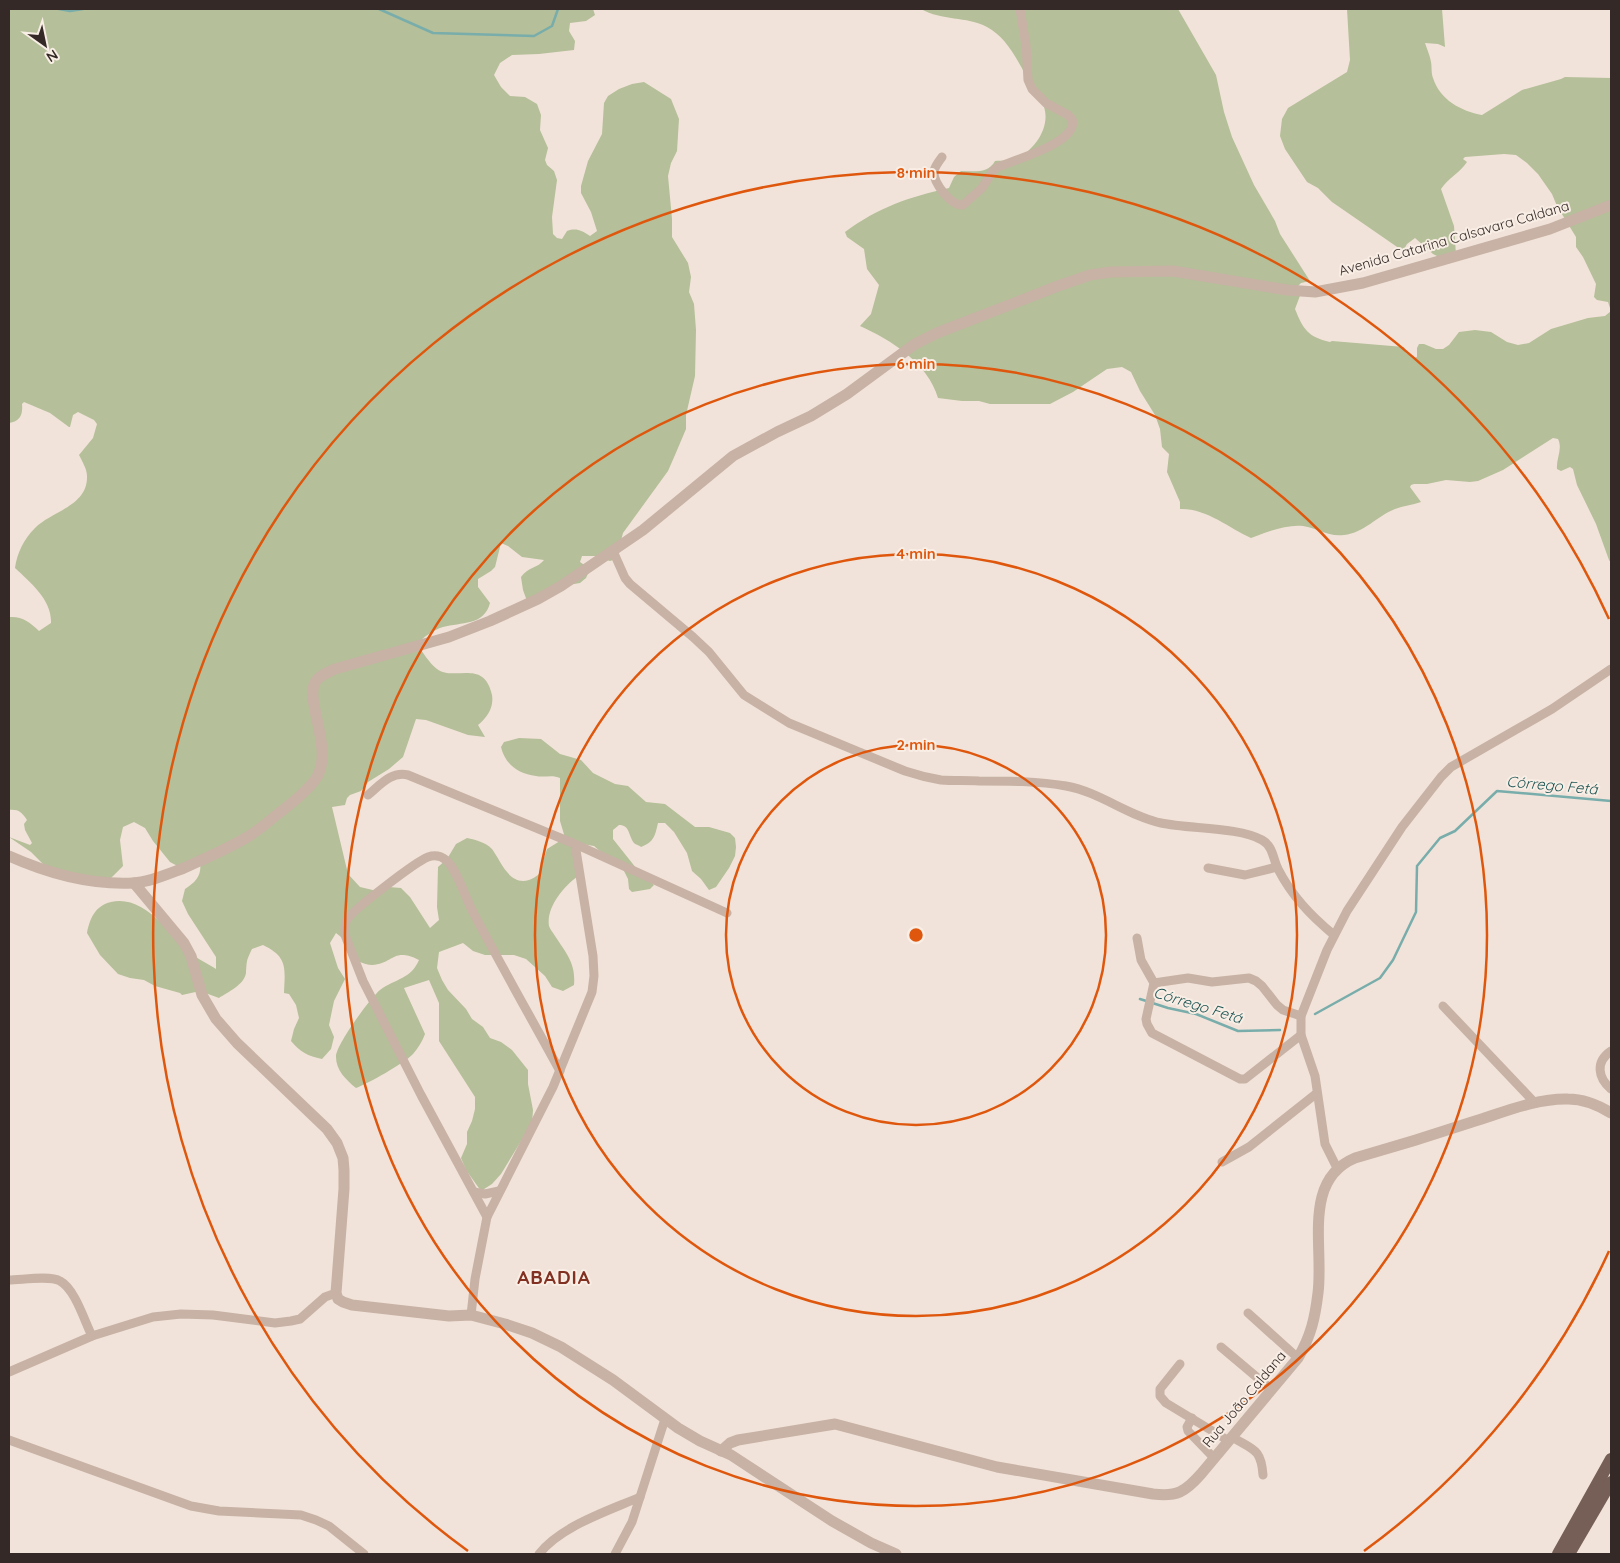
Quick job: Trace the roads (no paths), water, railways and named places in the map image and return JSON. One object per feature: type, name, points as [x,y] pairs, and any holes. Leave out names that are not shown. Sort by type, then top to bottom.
[{"type":"main road","points":[[1558,1554],[1611,1460]]},
{"type":"main road","points":[[1570,1554],[1611,1482]]},
{"type":"street","points":[[942,157],[936,166],[935,177],[947,197],[955,204],[963,205],[982,188],[998,167],[1052,145],[1064,137],[1072,128],[1073,124],[1068,115],[1046,103],[1032,89],[1028,80],[1026,45],[1020,9]]},
{"type":"street","name":"Avenida Catarina Calsavara Caldana","points":[[134,883],[166,875],[211,856],[249,836],[308,788],[316,779],[323,762],[313,692],[316,681],[325,674],[400,650],[449,637],[538,599],[643,530],[733,456],[811,416],[847,394],[915,344],[937,333],[1058,286],[1090,275],[1111,272],[1173,271],[1287,290],[1315,292],[1363,283],[1550,228],[1611,205]]},
{"type":"street","points":[[613,551],[625,578],[630,584],[709,652],[744,695],[789,723],[924,777],[942,780],[1046,783],[1094,794],[1161,823],[1239,833],[1255,837],[1268,845],[1277,867],[1296,899],[1312,917],[1334,935]]},
{"type":"street","points":[[1611,669],[1552,709],[1451,767],[1441,776],[1386,850],[1334,935],[1301,1016],[1301,1035],[1314,1076],[1325,1144],[1336,1168],[1355,1158],[1534,1104],[1567,1099],[1580,1100],[1594,1104],[1611,1113]]},
{"type":"street","points":[[368,795],[393,775],[401,773],[408,775],[575,844],[727,913]]},
{"type":"street","points":[[472,1315],[475,1279],[487,1217],[560,1071],[592,992],[594,976],[575,844]]},
{"type":"street","points":[[9,856],[33,867],[58,874],[97,881],[134,883],[184,943],[191,956],[202,995],[216,1019],[237,1043],[327,1129],[337,1143],[343,1158],[344,1188],[336,1293],[338,1299],[352,1305],[449,1316],[472,1315],[532,1333],[561,1347],[613,1380],[665,1419],[700,1441],[726,1453],[832,1521],[871,1543],[896,1554]]},
{"type":"street","points":[[487,1217],[421,1095],[363,981],[345,935],[344,927],[347,920],[356,909],[416,863],[429,857],[439,856],[446,859],[560,1071]]},
{"type":"street","points":[[1208,868],[1245,875],[1277,867]]},
{"type":"street","points":[[1137,938],[1141,960],[1154,983],[1146,1018],[1152,1033],[1240,1079],[1250,1076],[1301,1035]]},
{"type":"street","points":[[1154,983],[1181,978],[1212,982],[1249,978],[1256,980],[1283,1010],[1301,1016]]},
{"type":"street","points":[[1443,1006],[1534,1104]]},
{"type":"street","points":[[1611,1051],[1601,1063],[1600,1072],[1602,1080],[1611,1089]]},
{"type":"street","points":[[1222,1162],[1249,1147],[1317,1093]]},
{"type":"street","name":"Rua João Caldana","points":[[726,1453],[730,1443],[749,1438],[835,1424],[997,1467],[1057,1479],[1165,1496],[1175,1494],[1189,1487],[1272,1390],[1298,1358],[1308,1342],[1318,1291],[1320,1204],[1323,1188],[1336,1168]]},
{"type":"street","points":[[474,1192],[485,1194],[499,1191]]},
{"type":"street","points":[[9,1280],[60,1280],[67,1286],[74,1297],[92,1336]]},
{"type":"street","points":[[9,1372],[92,1336],[153,1317],[181,1314],[213,1315],[275,1323],[291,1321],[300,1319],[325,1297],[336,1293]]},
{"type":"street","points":[[1248,1313],[1298,1358]]},
{"type":"street","points":[[1221,1347],[1272,1390]]},
{"type":"street","points":[[1180,1364],[1159,1392],[1166,1402],[1259,1455],[1262,1460],[1263,1475]]},
{"type":"street","points":[[1192,1418],[1187,1427],[1188,1431],[1214,1458]]},
{"type":"street","points":[[615,1554],[632,1522],[665,1419]]},
{"type":"street","points":[[9,1440],[191,1506],[219,1511],[301,1515],[316,1520],[341,1534],[364,1554]]},
{"type":"street","points":[[539,1554],[556,1538],[575,1527],[640,1497]]},
{"type":"waterway","points":[[59,9],[70,11],[83,9]]},
{"type":"waterway","points":[[379,9],[433,33],[534,36],[552,26],[558,9]]},
{"type":"waterway","name":"Córrego Fetá","points":[[1315,1014],[1380,978],[1393,960],[1416,912],[1417,866],[1440,838],[1455,831],[1497,791],[1611,801]]},
{"type":"waterway","name":"Córrego Fetá","points":[[1140,999],[1196,1014],[1238,1031],[1280,1030]]},
{"type":"district","name":"ABADIA","points":[[554,1277]]}]
